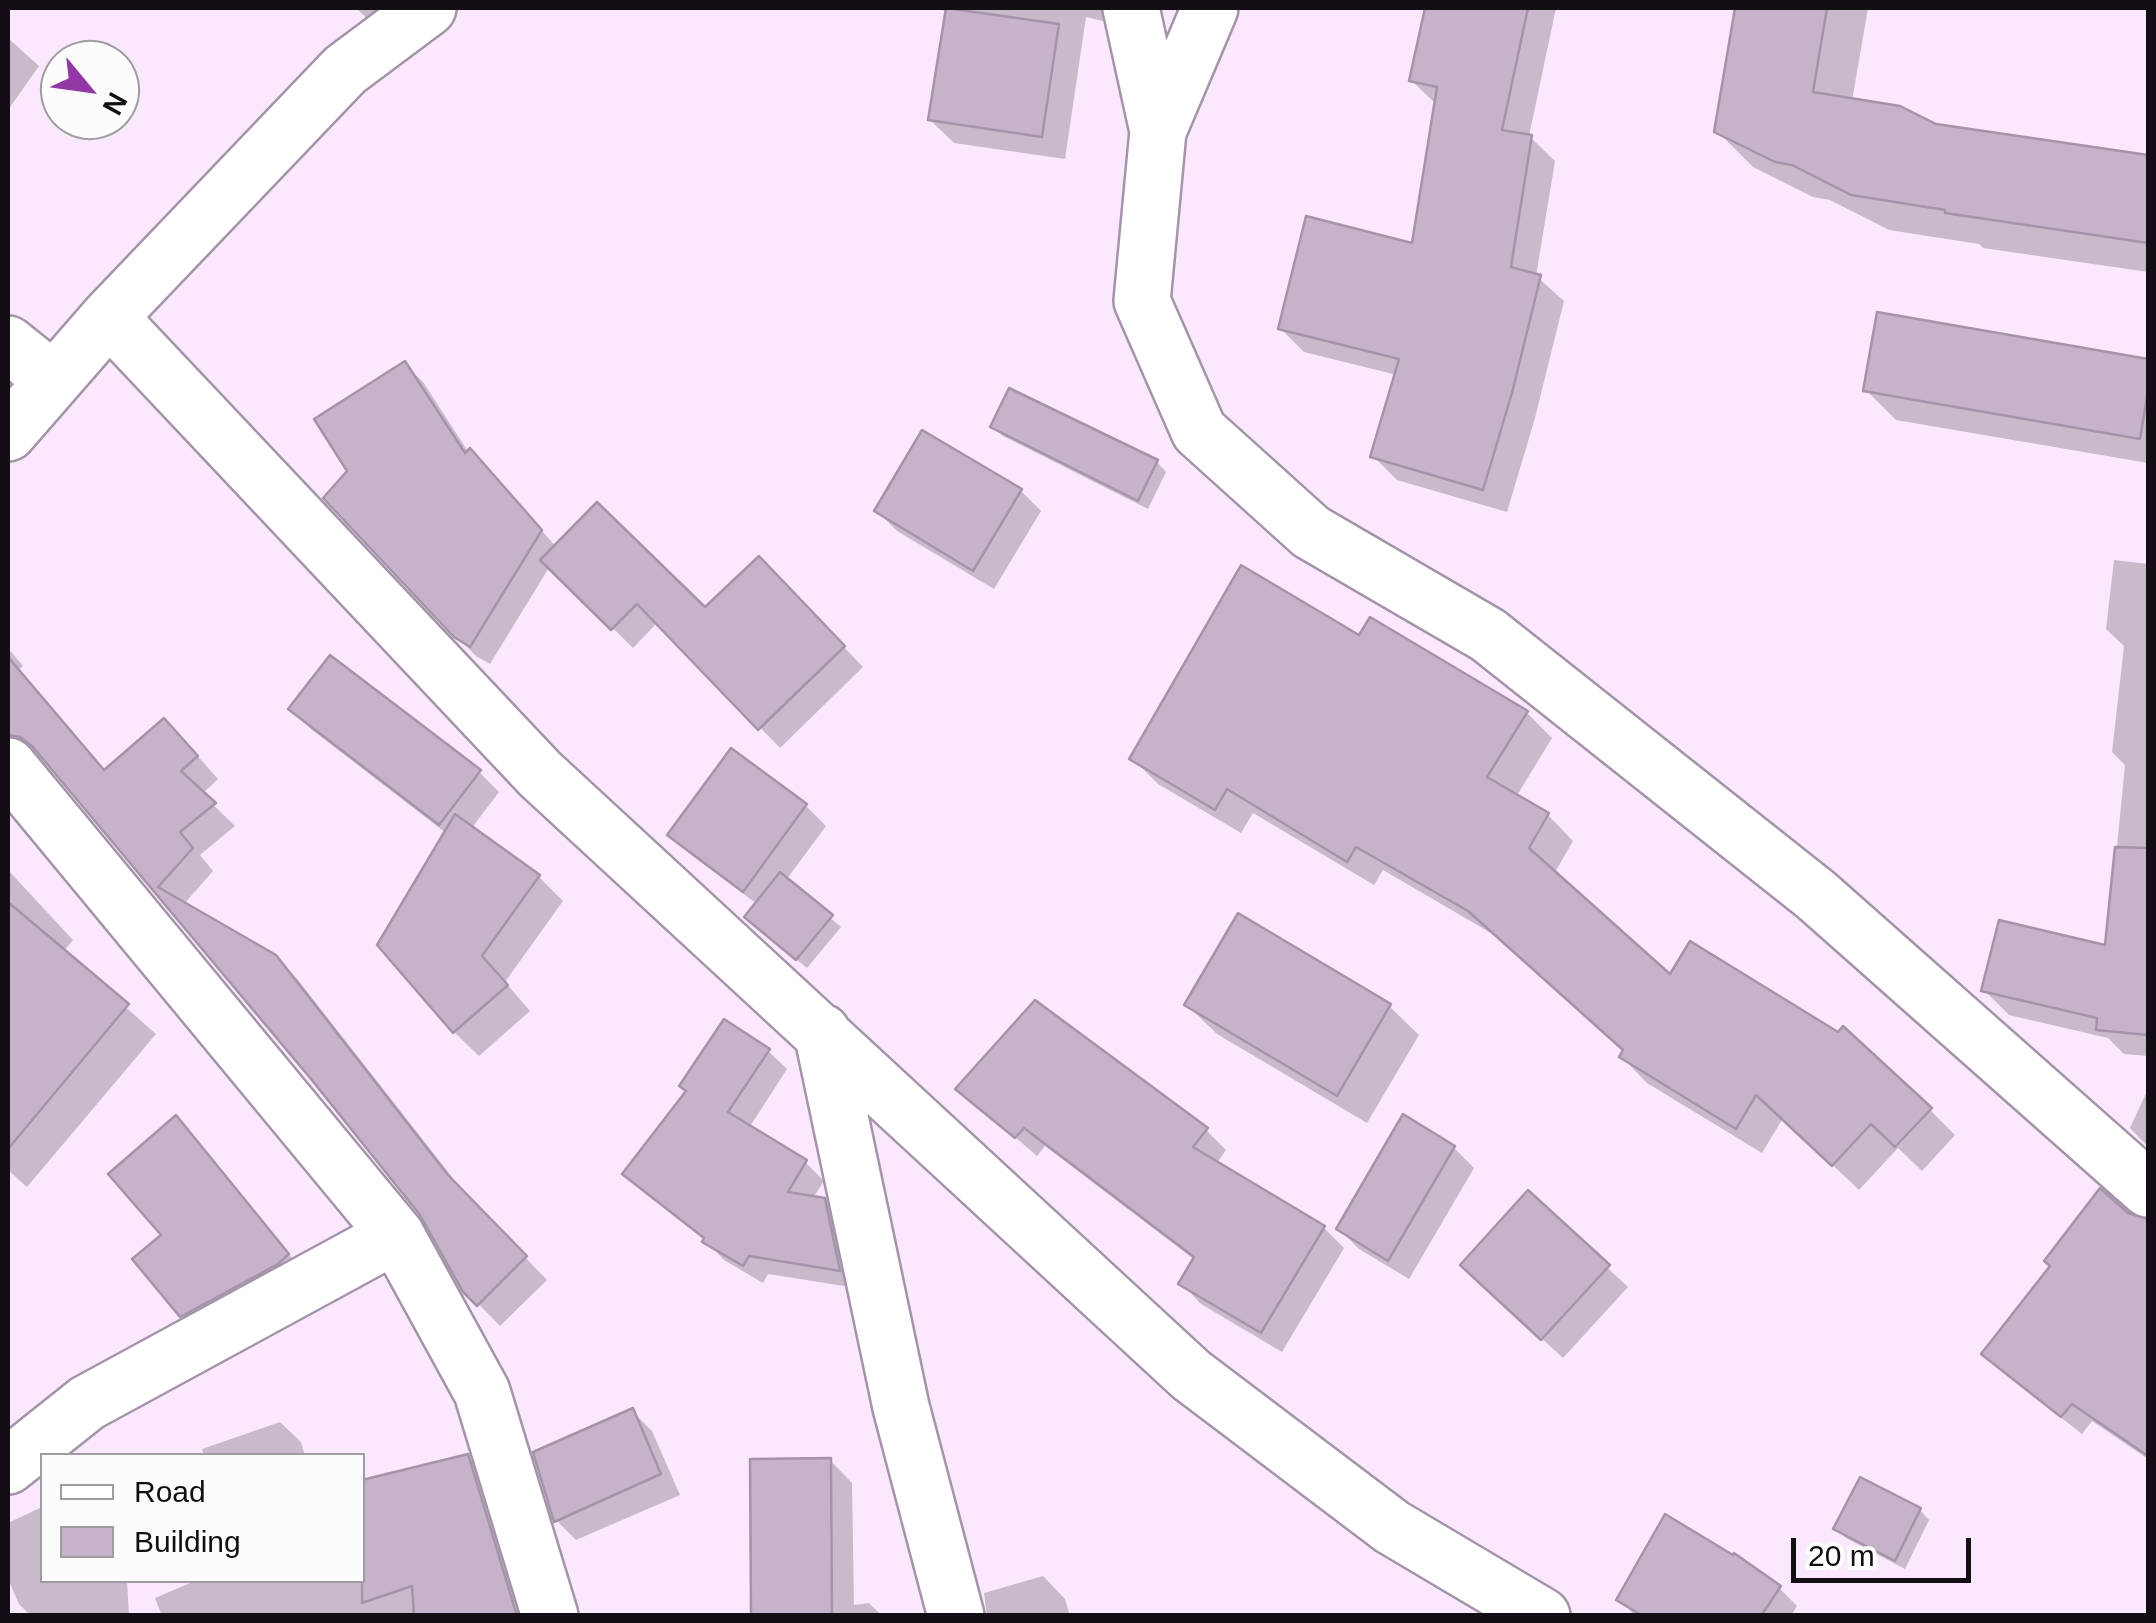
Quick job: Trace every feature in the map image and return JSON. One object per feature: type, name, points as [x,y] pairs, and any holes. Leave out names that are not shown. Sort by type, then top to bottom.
[{"type":"street","points":[[8,433],[109,318],[345,70],[428,8]]},
{"type":"street","points":[[1131,8],[1158,131]]},
{"type":"street","points":[[1210,8],[1158,131],[1142,301],[1199,431],[1311,532],[1488,635],[1816,895],[2148,1189]]},
{"type":"street","points":[[109,318],[540,774],[1191,1375],[1392,1526],[1542,1616]]},
{"type":"street","points":[[8,344],[53,380]]},
{"type":"street","points":[[8,766],[396,1235],[482,1392],[550,1616]]},
{"type":"street","points":[[822,1032],[901,1407],[956,1616]]},
{"type":"street","points":[[8,1466],[87,1402],[396,1235]]},
{"type":"building","points":[[946,8],[1059,24],[1042,137],[928,120]]},
{"type":"building","points":[[1425,8],[1528,8],[1502,130],[1532,135],[1511,267],[1541,275],[1483,490],[1370,457],[1399,359],[1278,329],[1306,216],[1412,243],[1437,87],[1409,81]]},
{"type":"building","points":[[1735,8],[1827,8],[1813,92],[1900,106],[1936,124],[2148,155],[2148,243],[1851,195],[1714,132]]},
{"type":"building","points":[[1877,312],[2148,359],[2148,391],[2140,439],[1863,391]]},
{"type":"building","points":[[405,361],[465,453],[470,448],[542,530],[470,647],[454,637],[323,498],[347,471],[314,419]]},
{"type":"building","points":[[1009,388],[1158,460],[1138,501],[990,427]]},
{"type":"building","points":[[922,430],[1022,489],[973,571],[874,511]]},
{"type":"building","points":[[597,502],[705,607],[759,556],[845,646],[758,730],[637,604],[611,630],[540,560]]},
{"type":"building","points":[[1241,565],[1359,635],[1370,617],[1528,711],[1487,777],[1549,813],[1529,848],[1670,974],[1690,941],[1838,1032],[1843,1026],[1932,1108],[1895,1147],[1871,1124],[1832,1166],[1756,1095],[1736,1129],[1619,1057],[1623,1050],[1468,911],[1356,847],[1347,862],[1227,789],[1215,810],[1129,759]]},
{"type":"building","points":[[330,655],[481,770],[439,825],[288,709]]},
{"type":"building","points":[[8,657],[104,770],[164,718],[198,756],[181,771],[216,803],[180,832],[193,848],[158,887],[276,955],[448,1175],[527,1256],[477,1306],[463,1292],[420,1215],[311,1079],[32,746],[20,737],[8,735]]},
{"type":"building","points":[[731,748],[807,804],[743,892],[667,835]]},
{"type":"building","points":[[455,814],[540,875],[482,956],[508,985],[453,1033],[377,945]]},
{"type":"building","points":[[2115,847],[2148,848],[2148,1035],[2096,1030],[2097,1018],[1981,991],[1999,920],[2105,945]]},
{"type":"building","points":[[780,872],[833,915],[796,960],[744,917]]},
{"type":"building","points":[[8,902],[129,1004],[8,1149]]},
{"type":"building","points":[[1238,913],[1391,1004],[1337,1096],[1184,1005]]},
{"type":"building","points":[[1035,1000],[1208,1128],[1193,1147],[1325,1226],[1261,1333],[1178,1284],[1194,1257],[1024,1128],[1015,1138],[955,1089]]},
{"type":"building","points":[[724,1019],[770,1049],[728,1112],[807,1160],[788,1192],[825,1198],[840,1271],[749,1256],[743,1266],[702,1242],[704,1238],[622,1174],[686,1091],[679,1086]]},
{"type":"building","points":[[1403,1114],[1455,1146],[1388,1261],[1336,1229]]},
{"type":"building","points":[[176,1115],[289,1254],[278,1264],[180,1317],[132,1259],[161,1235],[108,1174]]},
{"type":"building","points":[[2100,1188],[2128,1213],[2148,1219],[2148,1456],[2072,1404],[2061,1417],[1981,1354],[2050,1266],[2044,1261]]},
{"type":"building","points":[[1528,1190],[1610,1265],[1541,1340],[1460,1265]]},
{"type":"building","points":[[633,1408],[661,1474],[554,1522],[533,1452]]},
{"type":"building","points":[[468,1454],[517,1616],[414,1616],[412,1586],[362,1603],[365,1479]]},
{"type":"building","points":[[831,1458],[832,1616],[751,1616],[750,1459]]},
{"type":"building","points":[[1860,1477],[1921,1508],[1895,1561],[1833,1529]]},
{"type":"building","points":[[1665,1514],[1734,1553],[1781,1586],[1761,1616],[1643,1616],[1616,1600]]}]
